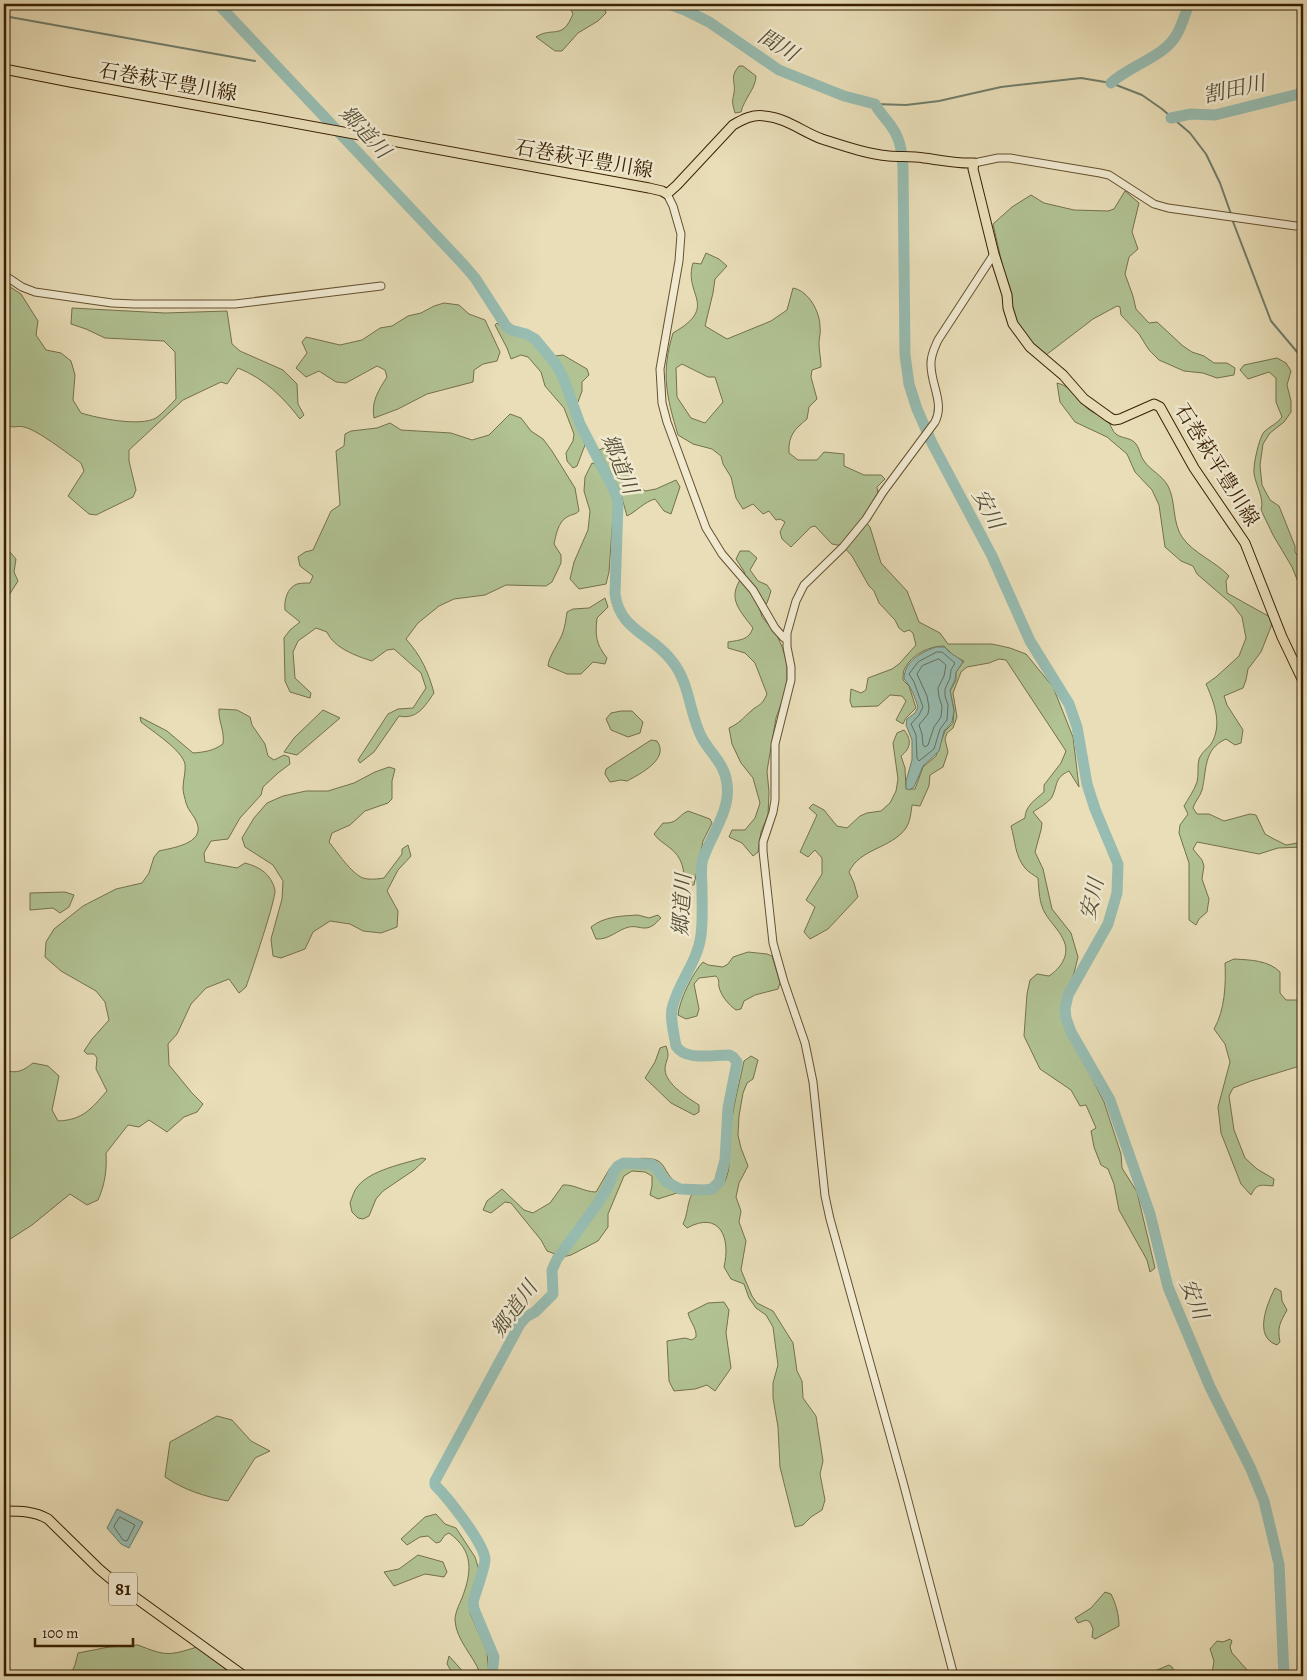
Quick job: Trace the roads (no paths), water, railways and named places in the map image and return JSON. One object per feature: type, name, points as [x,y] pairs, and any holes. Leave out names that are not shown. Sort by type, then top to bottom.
[{"type":"main road","name":"石巻萩平豊川線","points":[[4,69],[649,188],[667,194],[733,125],[740,120],[754,116],[764,115],[778,119],[822,139],[873,154],[911,156],[963,164],[974,163],[973,169],[1013,324],[1030,346],[1063,375],[1084,399],[1114,420],[1129,416],[1154,404],[1160,406],[1194,468],[1245,543],[1282,637],[1303,681]]},
{"type":"main road","name":"81","points":[[4,1510],[31,1512],[48,1519],[118,1585],[244,1676]]},
{"type":"street","points":[[974,163],[998,158],[1010,158],[1100,173],[1110,175],[1154,204],[1168,208],[1303,227]]},
{"type":"street","points":[[667,194],[676,213],[681,234],[679,261],[660,369],[662,403],[667,422],[706,528],[722,554],[753,590],[775,628],[786,639]]},
{"type":"street","points":[[954,1676],[830,1219],[825,1196],[813,1082],[805,1042],[784,982],[773,943],[765,883],[763,842],[773,812],[775,744],[791,680],[791,667],[786,639],[796,601],[804,586],[843,547],[862,524],[883,492],[934,424],[940,408],[931,364],[933,351],[938,340],[994,254]]},
{"type":"street","points":[[4,274],[22,287],[35,292],[112,303],[134,304],[235,304],[381,286]]},
{"type":"water","points":[[936,647],[945,647],[963,662],[956,672],[955,680],[950,690],[954,711],[952,722],[944,731],[939,751],[923,766],[914,787],[909,790],[906,788],[906,781],[912,760],[912,740],[906,725],[907,719],[915,713],[918,707],[911,689],[904,679],[905,673],[910,662]]},
{"type":"water","points":[[117,1509],[143,1522],[129,1548],[121,1544],[107,1528]]},
{"type":"waterway","name":"郷道川","points":[[218,4],[463,264],[475,278],[506,326],[511,330],[526,334],[535,339],[555,363],[563,377],[580,424],[615,492],[618,503],[615,594],[618,606],[630,624],[664,652],[678,670],[686,688],[694,719],[702,738],[721,765],[726,777],[726,803],[702,863],[702,924],[699,944],[672,1009],[672,1025],[676,1046],[680,1051],[700,1056],[729,1055],[737,1062],[728,1108],[725,1160],[719,1182],[712,1189],[680,1189],[665,1181],[651,1164],[624,1163],[618,1166],[596,1206],[557,1259],[552,1270],[553,1294],[520,1324],[435,1481],[435,1485],[472,1532],[483,1553],[485,1560],[482,1575],[473,1602],[474,1609],[494,1657],[492,1676]]},
{"type":"waterway","name":"安川","points":[[669,4],[709,22],[779,70],[844,96],[875,104],[898,138],[902,152],[903,167],[905,355],[909,384],[917,409],[932,443],[992,556],[1030,641],[1069,704],[1077,727],[1087,784],[1095,809],[1118,864],[1117,893],[1108,924],[1068,995],[1065,1009],[1066,1018],[1071,1032],[1110,1100],[1150,1214],[1168,1287],[1210,1387],[1251,1469],[1264,1501],[1279,1564],[1284,1676]]},
{"type":"waterway","points":[[1111,83],[1127,71],[1165,49],[1172,42],[1179,31],[1189,4]]},
{"type":"waterway","points":[[4,16],[255,61]]},
{"type":"waterway","points":[[875,104],[906,105],[939,101],[1001,87],[1081,78],[1111,83],[1142,95],[1190,133],[1206,154],[1220,183],[1231,214]]},
{"type":"waterway","name":"割田川","points":[[1171,118],[1191,114],[1215,115],[1303,93]]},
{"type":"waterway","points":[[1232,219],[1271,321],[1303,359]]},
{"type":"water label","name":"間川","points":[[778,45]]}]
